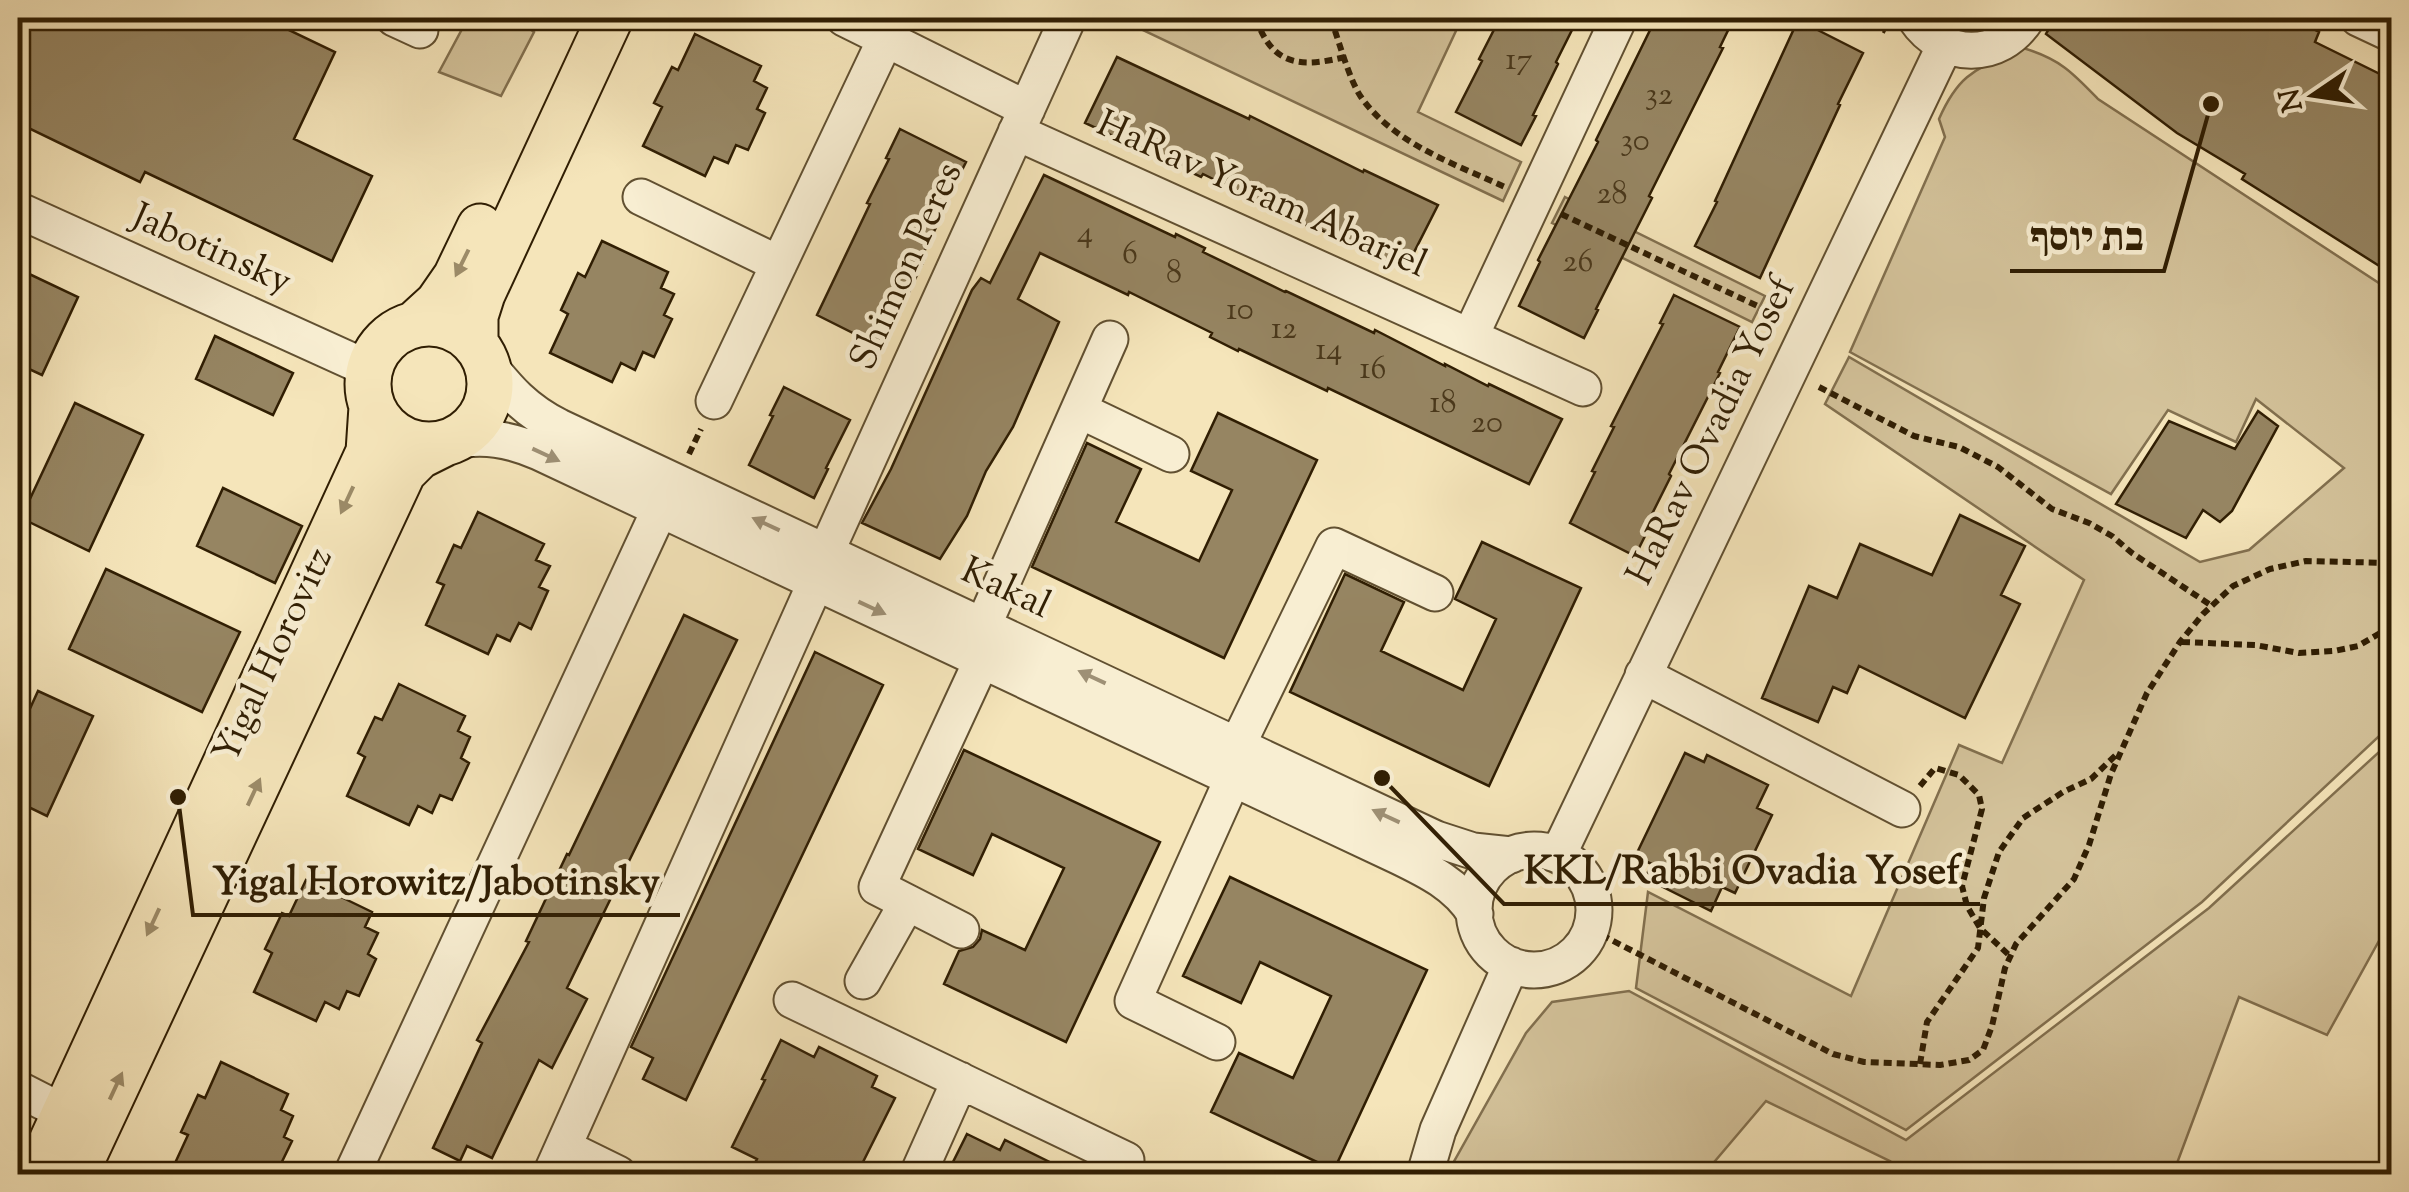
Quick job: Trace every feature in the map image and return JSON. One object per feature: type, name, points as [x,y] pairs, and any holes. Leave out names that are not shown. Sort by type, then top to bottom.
[{"type":"main road","points":[[415,324],[438,303],[456,277],[580,18]]},
{"type":"main road","points":[[480,352],[461,332],[444,324],[415,324],[389,337],[377,352],[371,388],[382,424],[396,436],[423,445],[447,442],[475,424],[485,408],[490,380],[480,352],[475,316],[482,294],[610,18]]},
{"type":"main road","name":"Yigal Horovitz","points":[[37,1174],[369,452],[371,388]]},
{"type":"main road","name":"Yigal Horovitz","points":[[75,1174],[404,472],[419,456],[447,442]]},
{"type":"street","name":"HaRav Yoram Abarjel","points":[[844,18],[886,38],[1022,120],[1583,388]]},
{"type":"street","name":"Shimon Peres","points":[[557,1161],[1068,18]]},
{"type":"street","points":[[1470,337],[1618,18]]},
{"type":"street","points":[[1915,18],[1928,35],[1946,45],[1975,50],[1996,46],[2027,18]]},
{"type":"street","points":[[2358,18],[2392,34]]},
{"type":"street","points":[[714,400],[886,38]]},
{"type":"street","name":"HaRav Ovadia Yosef","points":[[1558,855],[1946,45]]},
{"type":"street","points":[[641,197],[778,264]]},
{"type":"street","name":"Jabotinsky","points":[[18,210],[371,388]]},
{"type":"street","points":[[961,930],[877,887],[1110,339]]},
{"type":"street","name":"Kakal","points":[[480,352],[510,393],[535,414],[668,495],[1235,762],[1464,849],[1512,855]]},
{"type":"street","points":[[1080,410],[1171,454]]},
{"type":"street","name":"Kakal","points":[[447,442],[480,437],[514,442],[668,495]]},
{"type":"street","points":[[352,1174],[668,495]]},
{"type":"street","points":[[1217,1042],[1134,1001],[1235,762],[1334,546],[1435,593]]},
{"type":"street","points":[[1644,676],[1902,809]]},
{"type":"street","name":"Kakal","points":[[1235,762],[1432,874],[1461,895],[1474,914]]},
{"type":"street","points":[[1539,851],[1558,855],[1572,864],[1588,884],[1594,905],[1582,946],[1562,964],[1536,970],[1502,961],[1488,948],[1474,914],[1483,878],[1512,855],[1539,851]]},
{"type":"street","points":[[863,981],[907,903]]},
{"type":"street","points":[[1426,1174],[1438,1130],[1511,965]]},
{"type":"street","points":[[792,1000],[1126,1160]]},
{"type":"street","points":[[918,1174],[960,1080]]},
{"type":"street","points":[[18,1089],[66,1113]]},
{"type":"street","points":[[557,1161],[618,1174]]},
{"type":"path","points":[[1256,18],[1263,39],[1279,55],[1300,63],[1345,57]]},
{"type":"path","points":[[1788,373],[1914,436],[1958,447],[1998,466],[2052,508],[2112,536],[2212,606]]},
{"type":"path","points":[[668,495],[714,400]]},
{"type":"path","points":[[1590,929],[1833,1054],[1864,1062],[1940,1065],[1969,1060],[1983,1050],[2005,968],[2016,944],[2074,879],[2111,774],[2147,693],[2180,642],[2233,586],[2270,569],[2306,561],[2392,564]]},
{"type":"path","points":[[2180,642],[2300,653],[2334,651],[2358,646],[2392,626]]},
{"type":"path","points":[[1920,1064],[1927,1022],[1978,948],[1984,898],[1999,852],[2023,818],[2091,779],[2122,749]]},
{"type":"path","points":[[1902,809],[1935,768],[1959,774],[1979,795],[1982,809],[1962,886],[1967,906],[1980,928],[2010,956]]},
{"type":"shaded area","points":[[468,18],[516,18],[534,32],[501,96],[439,72]]},
{"type":"shaded area","points":[[1133,18],[1462,18],[1418,112],[1521,162],[1503,201],[1130,24]]},
{"type":"shaded area","points":[[2023,48],[2056,62],[2098,99],[2391,291],[2391,725],[2202,902],[1906,1130],[1636,988],[1648,892],[1851,996],[1959,745],[2002,763],[2084,580],[1825,404],[1849,357],[2200,562],[2249,550],[2344,468],[2256,399],[2236,442],[2168,410],[2111,494],[1850,352],[1945,137],[1939,119],[1947,103],[1972,73]]},
{"type":"shaded area","points":[[1565,197],[1765,296],[1752,322],[1552,223]]},
{"type":"shaded area","points":[[2391,741],[2391,919],[2327,1035],[2239,997],[2173,1174],[2131,1174],[2115,1168],[2111,1174],[1885,1174],[1890,1161],[1766,1101],[1704,1174],[1447,1174],[1526,1033],[1552,1002],[1629,991],[1906,1140],[2209,908]]},
{"type":"building","points":[[18,18],[264,18],[335,52],[294,139],[372,176],[332,261],[145,172],[140,182],[18,123]]},
{"type":"building","points":[[1500,18],[1578,18],[1521,145],[1456,112]]},
{"type":"building","points":[[1656,18],[1734,18],[1584,338],[1519,306]]},
{"type":"building","points":[[2055,18],[2292,18],[2319,32],[2315,42],[2392,80],[2392,274],[2242,179],[2245,174],[2177,133],[2046,34]]},
{"type":"building","points":[[1798,20],[1863,53],[1760,278],[1695,246]]},
{"type":"building","points":[[695,34],[761,66],[754,81],[767,88],[757,109],[765,113],[748,150],[736,145],[728,163],[714,157],[705,176],[643,146],[662,107],[654,103],[672,67],[678,70]]},
{"type":"building","points":[[1117,57],[1438,205],[1405,270],[1085,123]]},
{"type":"building","points":[[900,129],[966,162],[883,348],[817,315],[870,204],[867,203]]},
{"type":"building","points":[[1044,175],[1205,248],[1203,252],[1285,292],[1562,419],[1529,484],[1328,388],[1327,391],[1238,351],[1210,337],[1212,333],[1040,253],[1018,299],[1059,322],[1013,427],[940,559],[862,523],[891,469],[972,290],[981,278],[990,283]]},
{"type":"building","points":[[602,241],[668,272],[661,288],[674,294],[664,315],[672,319],[654,357],[643,352],[635,370],[621,363],[612,382],[550,353],[568,314],[561,310],[578,273],[585,277]]},
{"type":"building","points":[[25,272],[78,297],[42,375],[18,364],[18,289]]},
{"type":"building","points":[[1674,295],[1740,327],[1669,474],[1635,556],[1570,523]]},
{"type":"building","points":[[215,336],[293,373],[273,415],[196,379]]},
{"type":"building","points":[[784,387],[850,420],[814,498],[749,465]]},
{"type":"building","points":[[75,403],[143,435],[89,551],[21,518]]},
{"type":"building","points":[[2258,411],[2278,426],[2232,511],[2220,522],[2203,510],[2186,538],[2116,504],[2169,421],[2235,449]]},
{"type":"building","points":[[1218,413],[1317,460],[1224,658],[1032,567],[1087,443],[1141,469],[1116,522],[1199,561],[1232,490],[1191,471]]},
{"type":"building","points":[[223,488],[302,526],[275,583],[197,546]]},
{"type":"building","points":[[478,512],[544,544],[536,560],[550,566],[539,587],[548,591],[531,629],[519,623],[510,641],[497,635],[488,654],[426,625],[444,585],[437,582],[454,545],[461,548]]},
{"type":"building","points":[[1960,515],[2025,546],[2001,595],[2020,604],[1965,718],[1859,666],[1847,693],[1833,687],[1818,722],[1762,698],[1809,586],[1837,598],[1860,544],[1932,575]]},
{"type":"building","points":[[1482,542],[1581,588],[1489,786],[1290,692],[1345,574],[1404,602],[1381,651],[1463,690],[1496,619],[1455,599]]},
{"type":"building","points":[[106,569],[240,632],[202,712],[69,649]]},
{"type":"building","points":[[684,615],[737,640],[567,988],[587,999],[552,1068],[539,1060],[492,1158],[467,1146],[460,1161],[433,1148],[482,1043],[477,1040],[529,942],[526,941],[567,854]]},
{"type":"building","points":[[815,652],[883,685],[686,1100],[643,1079],[653,1058],[631,1047]]},
{"type":"building","points":[[399,684],[465,716],[458,731],[470,737],[461,758],[469,763],[452,800],[440,795],[432,813],[418,806],[409,825],[347,796],[365,757],[358,753],[375,717],[382,720]]},
{"type":"building","points":[[38,691],[93,716],[47,816],[18,802],[18,735]]},
{"type":"building","points":[[964,750],[1160,842],[1066,1042],[944,984],[959,951],[973,947],[982,930],[1025,950],[1064,868],[992,834],[973,875],[918,849]]},
{"type":"building","points":[[1685,753],[1704,762],[1707,755],[1768,785],[1757,808],[1772,815],[1735,893],[1722,887],[1711,911],[1645,878],[1652,864],[1635,857]]},
{"type":"building","points":[[1230,877],[1427,970],[1334,1170],[1211,1112],[1239,1053],[1293,1078],[1331,996],[1260,962],[1241,1003],[1183,976]]},
{"type":"building","points":[[306,880],[372,912],[365,927],[378,933],[368,954],[376,959],[359,996],[347,991],[339,1009],[325,1002],[316,1021],[254,992],[272,953],[265,949],[282,913],[289,916]]},
{"type":"building","points":[[781,1040],[814,1057],[819,1047],[877,1076],[872,1087],[895,1098],[857,1174],[749,1174],[757,1159],[732,1147]]},
{"type":"building","points":[[221,1062],[288,1094],[281,1110],[293,1116],[284,1137],[292,1141],[276,1174],[170,1174],[188,1135],[181,1132],[198,1095],[205,1098]]},
{"type":"building","points":[[967,1134],[1000,1150],[1005,1140],[1074,1174],[947,1174]]},
{"type":"place","name":"בת יוסף","points":[[2211,104]]},
{"type":"place","name":"KKL/Rabbi Ovadia Yosef","points":[[1382,778]]},
{"type":"place","name":"Yigal Horowitz/Jabotinsky","points":[[178,797]]}]
